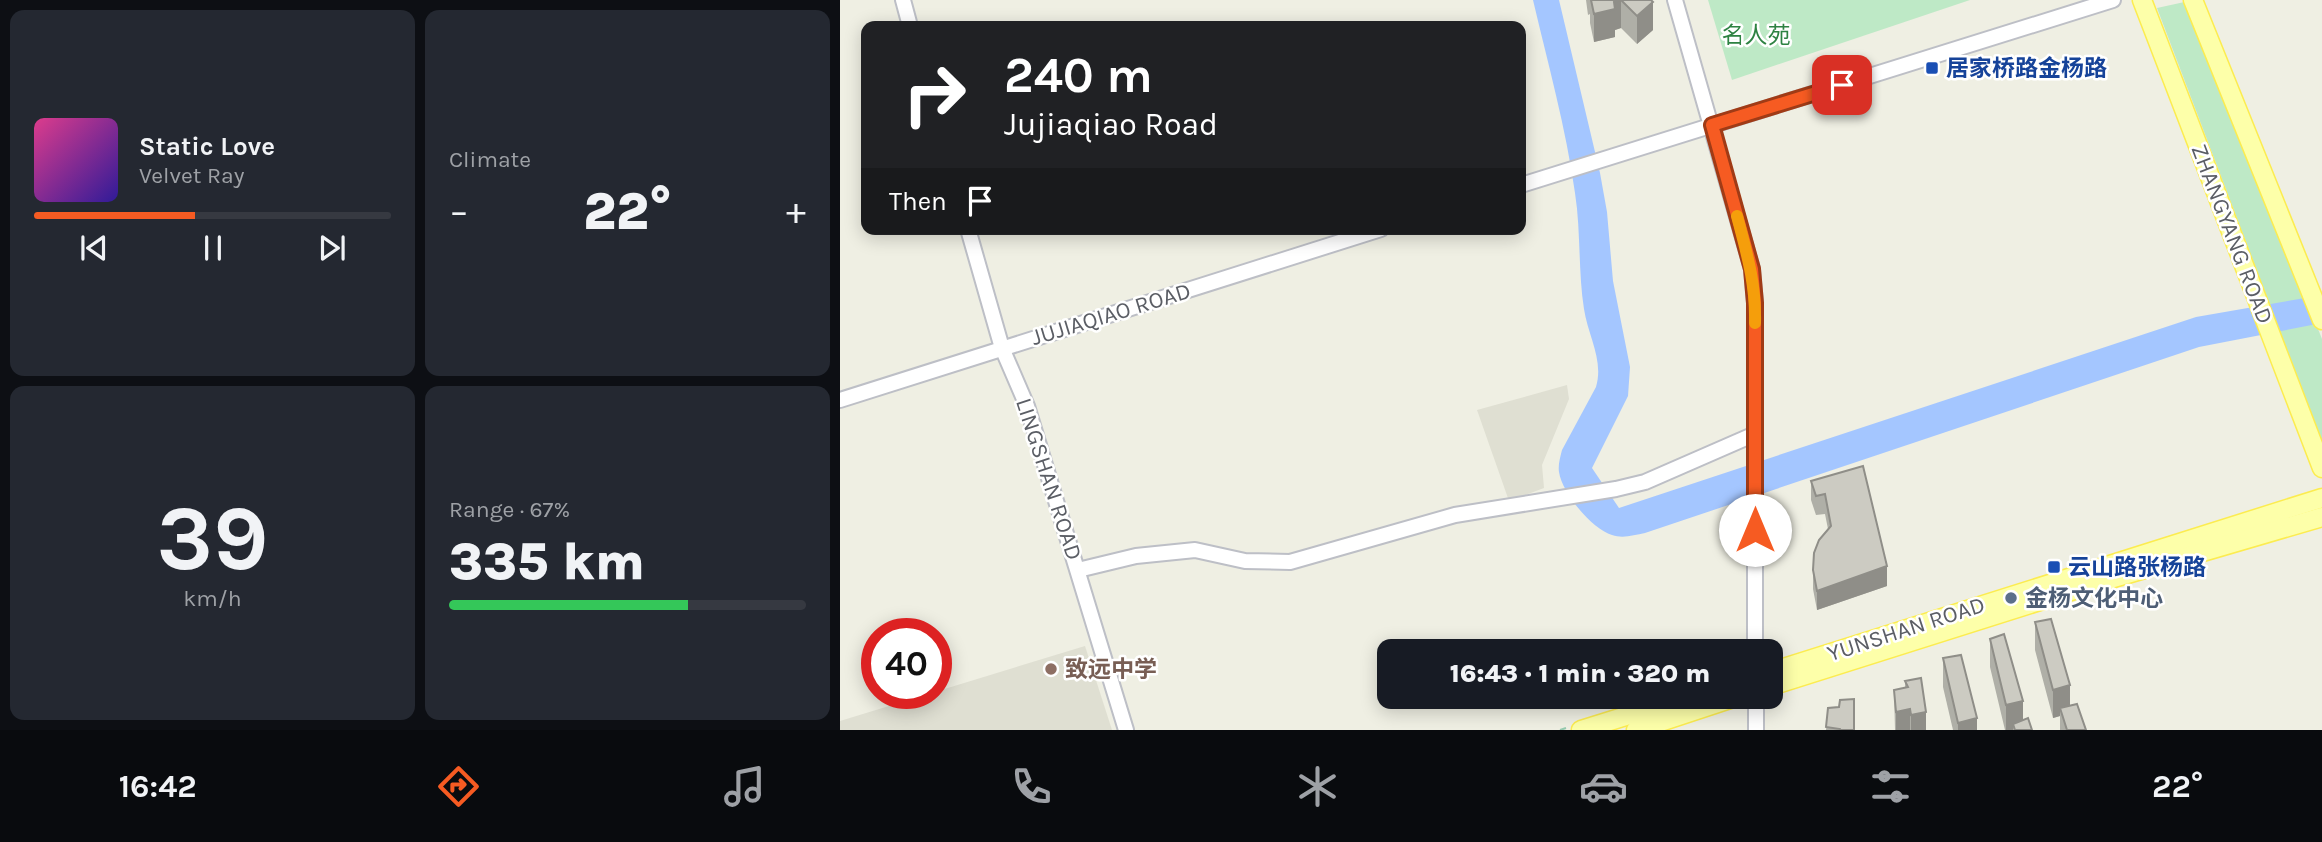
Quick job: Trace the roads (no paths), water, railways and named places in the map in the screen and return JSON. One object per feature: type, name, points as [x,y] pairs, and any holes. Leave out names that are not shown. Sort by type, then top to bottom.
[{"type":"main road","name":"ZHANGYANG ROAD","points":[[2142,0],[2322,468]]},
{"type":"main road","points":[[2193,0],[2322,320]]},
{"type":"main road","name":"YUNSHAN ROAD","points":[[1783,668],[2322,498]]},
{"type":"main road","name":"YUNSHAN ROAD","points":[[1783,682],[2090,585],[2322,517]]},
{"type":"main road","points":[[1581,730],[1648,709]]},
{"type":"main road","points":[[1636,730],[1700,709]]},
{"type":"street","points":[[902,0],[908,21]]},
{"type":"street","points":[[1675,0],[1752,269],[1755,303],[1755,639]]},
{"type":"street","points":[[1526,183],[2113,0]]},
{"type":"street","name":"LINGSHAN ROAD","points":[[970,235],[1002,348],[1027,406],[1126,730]]},
{"type":"street","name":"JUJIAQIAO ROAD","points":[[840,400],[1362,235]]},
{"type":"street","points":[[1078,570],[1136,556],[1195,550],[1245,561],[1290,562],[1455,515],[1645,482],[1755,442]]},
{"type":"street","points":[[1756,709],[1756,730]]},
{"type":"water","points":[[1533,0],[1559,0],[1607,212],[1613,281],[1630,367],[1628,396],[1592,468],[1619,508],[2196,317],[2322,295],[2322,323],[2199,347],[1645,533],[1624,537],[1612,535],[1596,526],[1579,509],[1566,490],[1559,472],[1562,450],[1596,387],[1598,367],[1584,309],[1577,207],[1571,169]]},
{"type":"place","name":"居家桥路金杨路","points":[[1932,68]]},
{"type":"place","name":"云山路张杨路","points":[[2054,567]]},
{"type":"place","name":"金杨文化中心","points":[[2011,598]]},
{"type":"place","name":"致远中学","points":[[1051,669]]},
{"type":"park label","name":"名人苑","points":[[1756,35]]}]
